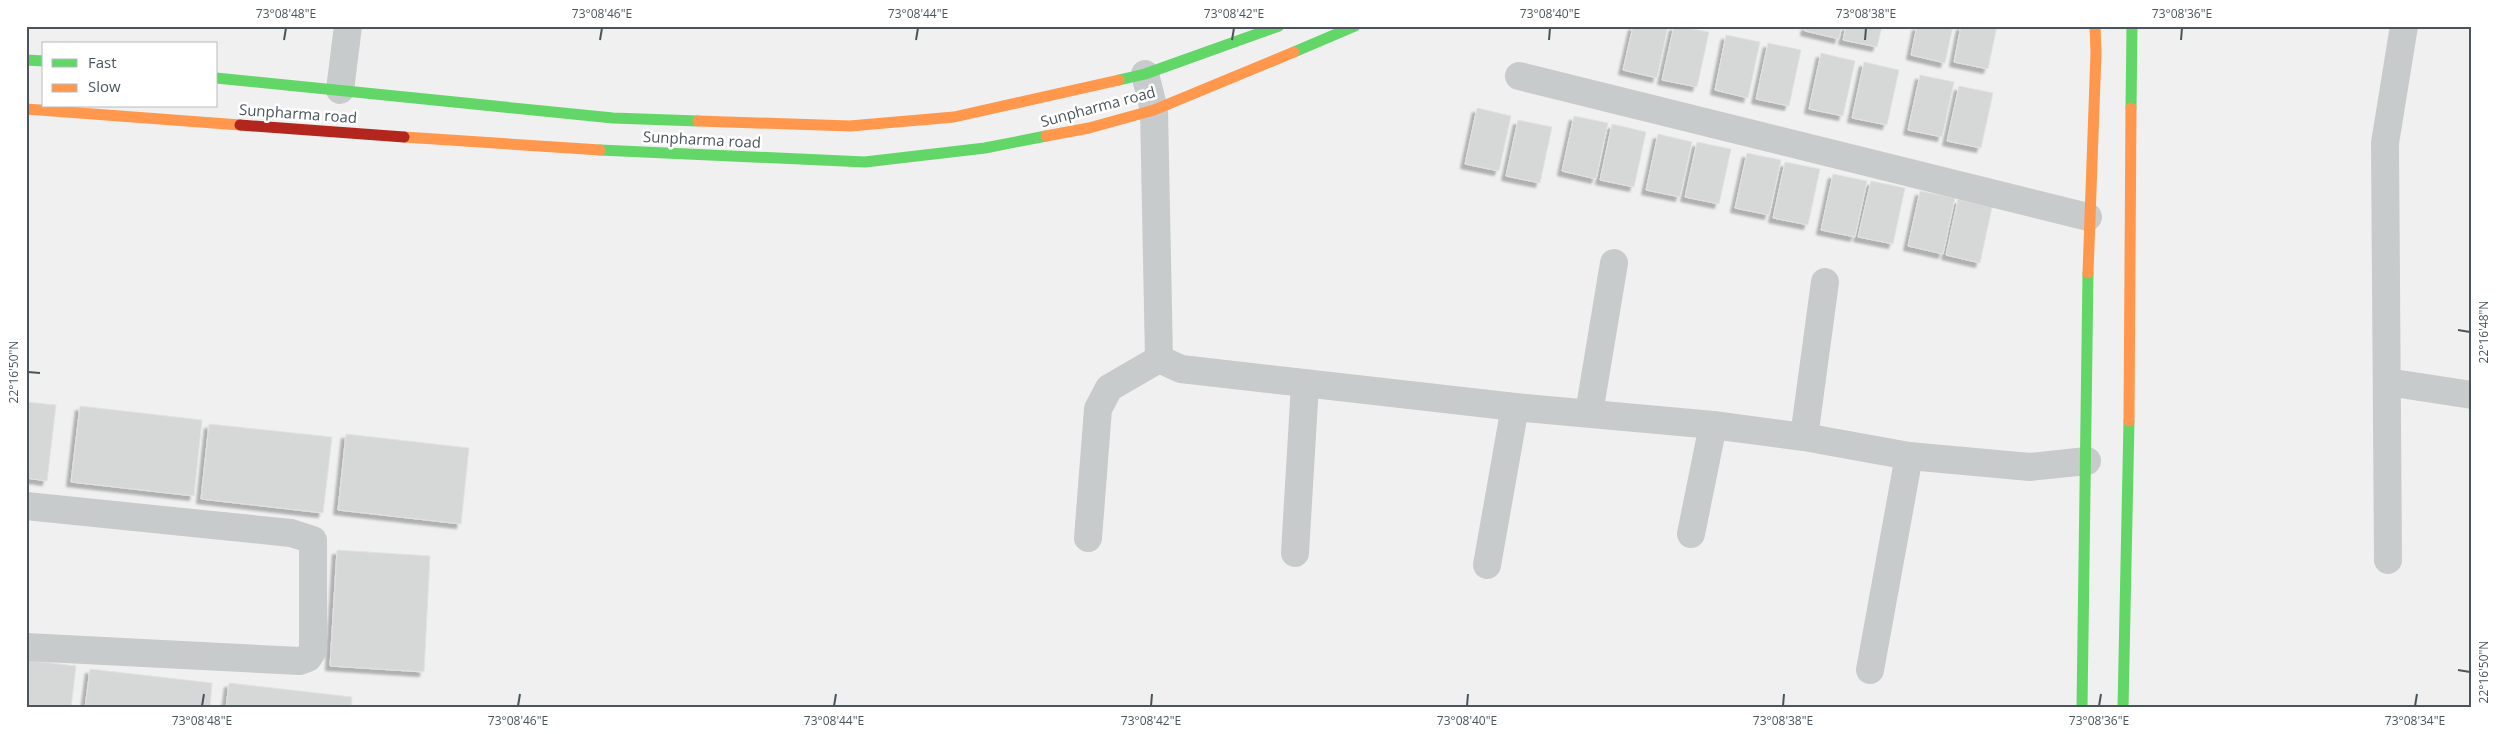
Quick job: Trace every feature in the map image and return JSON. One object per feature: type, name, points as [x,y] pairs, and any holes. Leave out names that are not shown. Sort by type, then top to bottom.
[{"type":"street","points":[[340,90],[348,26]]},
{"type":"street","name":"Sunpharma road","points":[[218,78],[613,118],[850,126],[954,117],[1145,74],[1279,26]]},
{"type":"street","name":"Sunpharma road","points":[[26,109],[536,147],[865,162],[985,148],[1088,128],[1154,110],[1355,26]]},
{"type":"street","points":[[2082,708],[2087,462],[2088,217],[2096,53],[2095,26]]},
{"type":"street","points":[[2123,708],[2128,516],[2132,26]]},
{"type":"street","points":[[2388,560],[2385,143],[2404,26]]},
{"type":"street","points":[[26,60],[42,61]]},
{"type":"street","points":[[1145,74],[1154,110],[1159,358]]},
{"type":"street","points":[[1519,76],[2088,217]]},
{"type":"street","points":[[1589,413],[1614,263]]},
{"type":"street","points":[[1804,436],[1825,282]]},
{"type":"street","points":[[1159,358],[1181,369],[1515,407],[1713,425],[1804,436],[1909,456],[2030,467],[2087,462]]},
{"type":"street","points":[[1088,538],[1098,409],[1109,388],[1159,358]]},
{"type":"street","points":[[2387,382],[2472,395]]},
{"type":"street","points":[[1295,553],[1305,384]]},
{"type":"street","points":[[1487,565],[1515,407]]},
{"type":"street","points":[[1691,534],[1713,425]]},
{"type":"street","points":[[1870,670],[1909,456]]},
{"type":"street","points":[[26,506],[291,533],[314,540],[313,650],[308,658],[300,661],[26,647]]},
{"type":"building","points":[[1633,26],[1668,26],[1657,78],[1623,70]]},
{"type":"building","points":[[1674,26],[1709,32],[1697,87],[1662,80]]},
{"type":"building","points":[[1806,26],[1842,26],[1839,39],[1805,31]]},
{"type":"building","points":[[1846,26],[1882,26],[1877,47],[1843,40]]},
{"type":"building","points":[[1917,26],[1953,26],[1945,63],[1911,55]]},
{"type":"building","points":[[1961,26],[1997,26],[1988,69],[1954,62]]},
{"type":"building","points":[[1726,35],[1760,42],[1748,98],[1715,90]]},
{"type":"building","points":[[1768,43],[1801,50],[1789,106],[1756,99]]},
{"type":"building","points":[[1821,53],[1855,61],[1843,116],[1809,109]]},
{"type":"building","points":[[1864,62],[1899,70],[1887,125],[1852,118]]},
{"type":"building","points":[[1920,75],[1954,82],[1942,137],[1908,130]]},
{"type":"building","points":[[1959,86],[1993,93],[1981,148],[1947,141]]},
{"type":"building","points":[[1477,108],[1511,116],[1499,171],[1465,164]]},
{"type":"building","points":[[1574,116],[1608,123],[1596,179],[1562,171]]},
{"type":"building","points":[[1518,120],[1552,127],[1540,183],[1506,176]]},
{"type":"building","points":[[1612,124],[1646,132],[1634,187],[1600,180]]},
{"type":"building","points":[[1658,134],[1692,142],[1680,197],[1646,190]]},
{"type":"building","points":[[1697,142],[1731,149],[1719,204],[1685,197]]},
{"type":"building","points":[[1747,153],[1781,160],[1769,215],[1735,208]]},
{"type":"building","points":[[1785,162],[1820,169],[1808,225],[1773,218]]},
{"type":"building","points":[[1833,174],[1867,181],[1855,237],[1821,230]]},
{"type":"building","points":[[1871,181],[1905,188],[1893,244],[1858,237]]},
{"type":"building","points":[[1920,191],[1955,198],[1943,254],[1908,246]]},
{"type":"building","points":[[1958,199],[1992,207],[1980,263],[1946,255]]},
{"type":"building","points":[[26,402],[56,405],[47,481],[26,478]]},
{"type":"building","points":[[80,406],[202,420],[194,496],[71,482]]},
{"type":"building","points":[[209,424],[332,437],[323,513],[201,499]]},
{"type":"building","points":[[346,434],[469,448],[461,524],[338,510]]},
{"type":"building","points":[[337,550],[430,556],[424,672],[330,666]]},
{"type":"building","points":[[26,660],[76,666],[71,708],[26,708]]},
{"type":"building","points":[[90,669],[212,683],[210,708],[85,708]]},
{"type":"building","points":[[229,683],[352,697],[351,708],[226,708]]},
{"type":"traffic: fast","points":[[1119,80],[1145,74],[1279,26]]},
{"type":"traffic: fast","points":[[1294,52],[1355,26]]},
{"type":"traffic: fast","points":[[2131,108],[2132,26]]},
{"type":"traffic: fast","points":[[26,60],[42,61]]},
{"type":"traffic: fast","points":[[218,78],[613,118],[698,121]]},
{"type":"traffic: fast","points":[[600,150],[865,162],[985,148],[1046,136]]},
{"type":"traffic: fast","points":[[2082,708],[2088,273]]},
{"type":"traffic: fast","points":[[2123,708],[2129,421]]},
{"type":"traffic: slow","points":[[2088,273],[2096,53],[2095,26]]},
{"type":"traffic: slow","points":[[1046,136],[1089,128],[1154,110],[1294,52]]},
{"type":"traffic: slow","points":[[698,121],[850,126],[954,117],[1119,80]]},
{"type":"traffic: slow","points":[[2129,421],[2131,108]]},
{"type":"traffic: slow","points":[[26,109],[240,125]]},
{"type":"traffic: slow","points":[[404,137],[600,150]]},
{"type":"traffic: jam","points":[[240,125],[404,137]]}]
